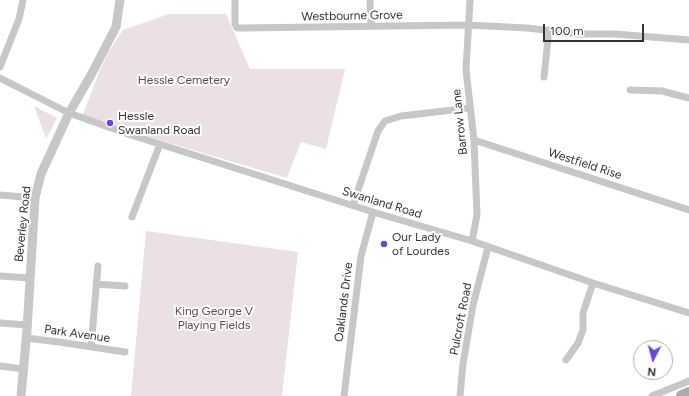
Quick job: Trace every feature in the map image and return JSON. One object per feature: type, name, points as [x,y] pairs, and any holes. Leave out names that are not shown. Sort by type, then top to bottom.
[{"type":"main road","points":[[682,396],[689,393]]},
{"type":"street","points":[[0,67],[19,19],[23,0]]},
{"type":"street","name":"Beverley Road","points":[[21,396],[35,198],[41,174],[69,113],[116,27],[120,0]]},
{"type":"street","name":"Westbourne Grove","points":[[235,0],[235,24],[237,28],[468,25],[549,30],[580,34],[615,34],[689,40]]},
{"type":"street","points":[[370,0],[371,26]]},
{"type":"street","name":"Barrow Lane","points":[[470,0],[466,70],[474,140],[477,216],[472,241]]},
{"type":"street","points":[[544,77],[549,30]]},
{"type":"street","name":"Swanland Road","points":[[0,78],[69,113],[160,144],[373,212],[472,241],[593,283],[689,313]]},
{"type":"street","points":[[630,90],[662,91],[689,98]]},
{"type":"street","points":[[353,205],[378,131],[385,121],[401,116],[470,108]]},
{"type":"street","name":"Westfield Rise","points":[[474,140],[689,210]]},
{"type":"street","points":[[132,217],[160,144]]},
{"type":"street","points":[[0,195],[35,198]]},
{"type":"street","name":"Oaklands Drive","points":[[344,396],[361,256],[373,212]]},
{"type":"street","name":"Pulcroft Road","points":[[460,396],[463,364],[472,305],[488,247]]},
{"type":"street","points":[[91,347],[98,266]]},
{"type":"street","points":[[0,276],[30,278]]},
{"type":"street","points":[[566,360],[578,343],[583,330],[583,313],[593,283]]},
{"type":"street","points":[[96,284],[126,286]]},
{"type":"street","points":[[0,323],[27,325]]},
{"type":"street","name":"Park Avenue","points":[[26,338],[125,352]]},
{"type":"street","points":[[0,366],[24,368]]},
{"type":"street","points":[[652,396],[689,381]]},
{"type":"green space","name":"Hessle Cemetery","points":[[169,14],[226,14],[250,69],[345,69],[326,149],[301,142],[287,178],[82,117],[108,53],[123,30]]},
{"type":"green space","points":[[34,106],[57,118],[46,139]]},
{"type":"green space","name":"King George V Playing Fields","points":[[146,231],[298,252],[282,396],[131,396]]},
{"type":"place","name":"Hessle Swanland Road","points":[[110,123]]},
{"type":"place","name":"Our Lady of Lourdes","points":[[384,244]]}]
